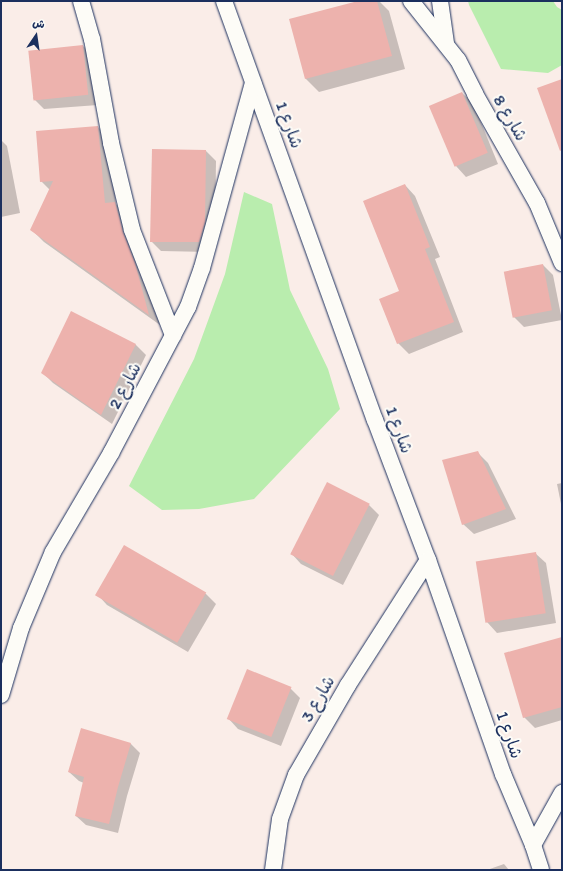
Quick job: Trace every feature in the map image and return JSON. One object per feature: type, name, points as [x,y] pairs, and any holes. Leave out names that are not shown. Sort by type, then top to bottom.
[{"type":"street","points":[[81,1],[92,39],[111,143],[132,230],[173,335]]},
{"type":"street","name":"شارع 1","points":[[224,1],[428,560],[503,774],[533,845],[541,870]]},
{"type":"street","name":"شارع 8","points":[[411,1],[446,43],[458,60],[475,94],[537,203],[562,263]]},
{"type":"street","points":[[440,1],[446,43]]},
{"type":"street","name":"شارع 2","points":[[1,694],[21,628],[53,552],[111,454],[188,308],[202,268],[253,83]]},
{"type":"street","name":"شارع 3","points":[[273,870],[280,819],[296,775],[348,684],[428,560]]},
{"type":"street","points":[[533,845],[562,793]]},
{"type":"green space","points":[[468,1],[553,1],[557,7],[562,10],[562,65],[548,73],[501,69]]},
{"type":"green space","points":[[244,192],[272,204],[290,290],[328,369],[340,409],[254,499],[199,509],[162,510],[129,486],[194,359],[225,274]]},
{"type":"building","points":[[358,1],[377,1],[392,56],[305,79],[289,19]]},
{"type":"building","points":[[83,45],[88,95],[34,100],[28,51]]},
{"type":"building","points":[[562,79],[562,150],[560,151],[537,88]]},
{"type":"building","points":[[462,92],[488,153],[455,167],[429,106]]},
{"type":"building","points":[[98,126],[105,203],[115,202],[123,232],[135,263],[149,315],[30,230],[53,181],[40,182],[36,131]]},
{"type":"building","points":[[152,149],[206,150],[205,222],[199,242],[150,242]]},
{"type":"building","points":[[405,184],[430,247],[425,249],[454,322],[397,344],[379,299],[399,291],[363,201]]},
{"type":"building","points":[[543,264],[552,310],[513,318],[504,272]]},
{"type":"building","points":[[71,311],[136,344],[101,415],[41,373]]},
{"type":"building","points":[[478,451],[506,509],[462,525],[442,460]]},
{"type":"building","points":[[327,482],[370,504],[333,576],[290,554]]},
{"type":"building","points":[[124,545],[206,592],[177,643],[95,595]]},
{"type":"building","points":[[536,552],[546,613],[485,623],[476,562]]},
{"type":"building","points":[[562,637],[562,707],[523,718],[504,653]]},
{"type":"building","points":[[247,669],[292,687],[271,737],[227,719]]},
{"type":"building","points":[[81,728],[131,743],[109,824],[75,816],[84,777],[68,772]]}]
